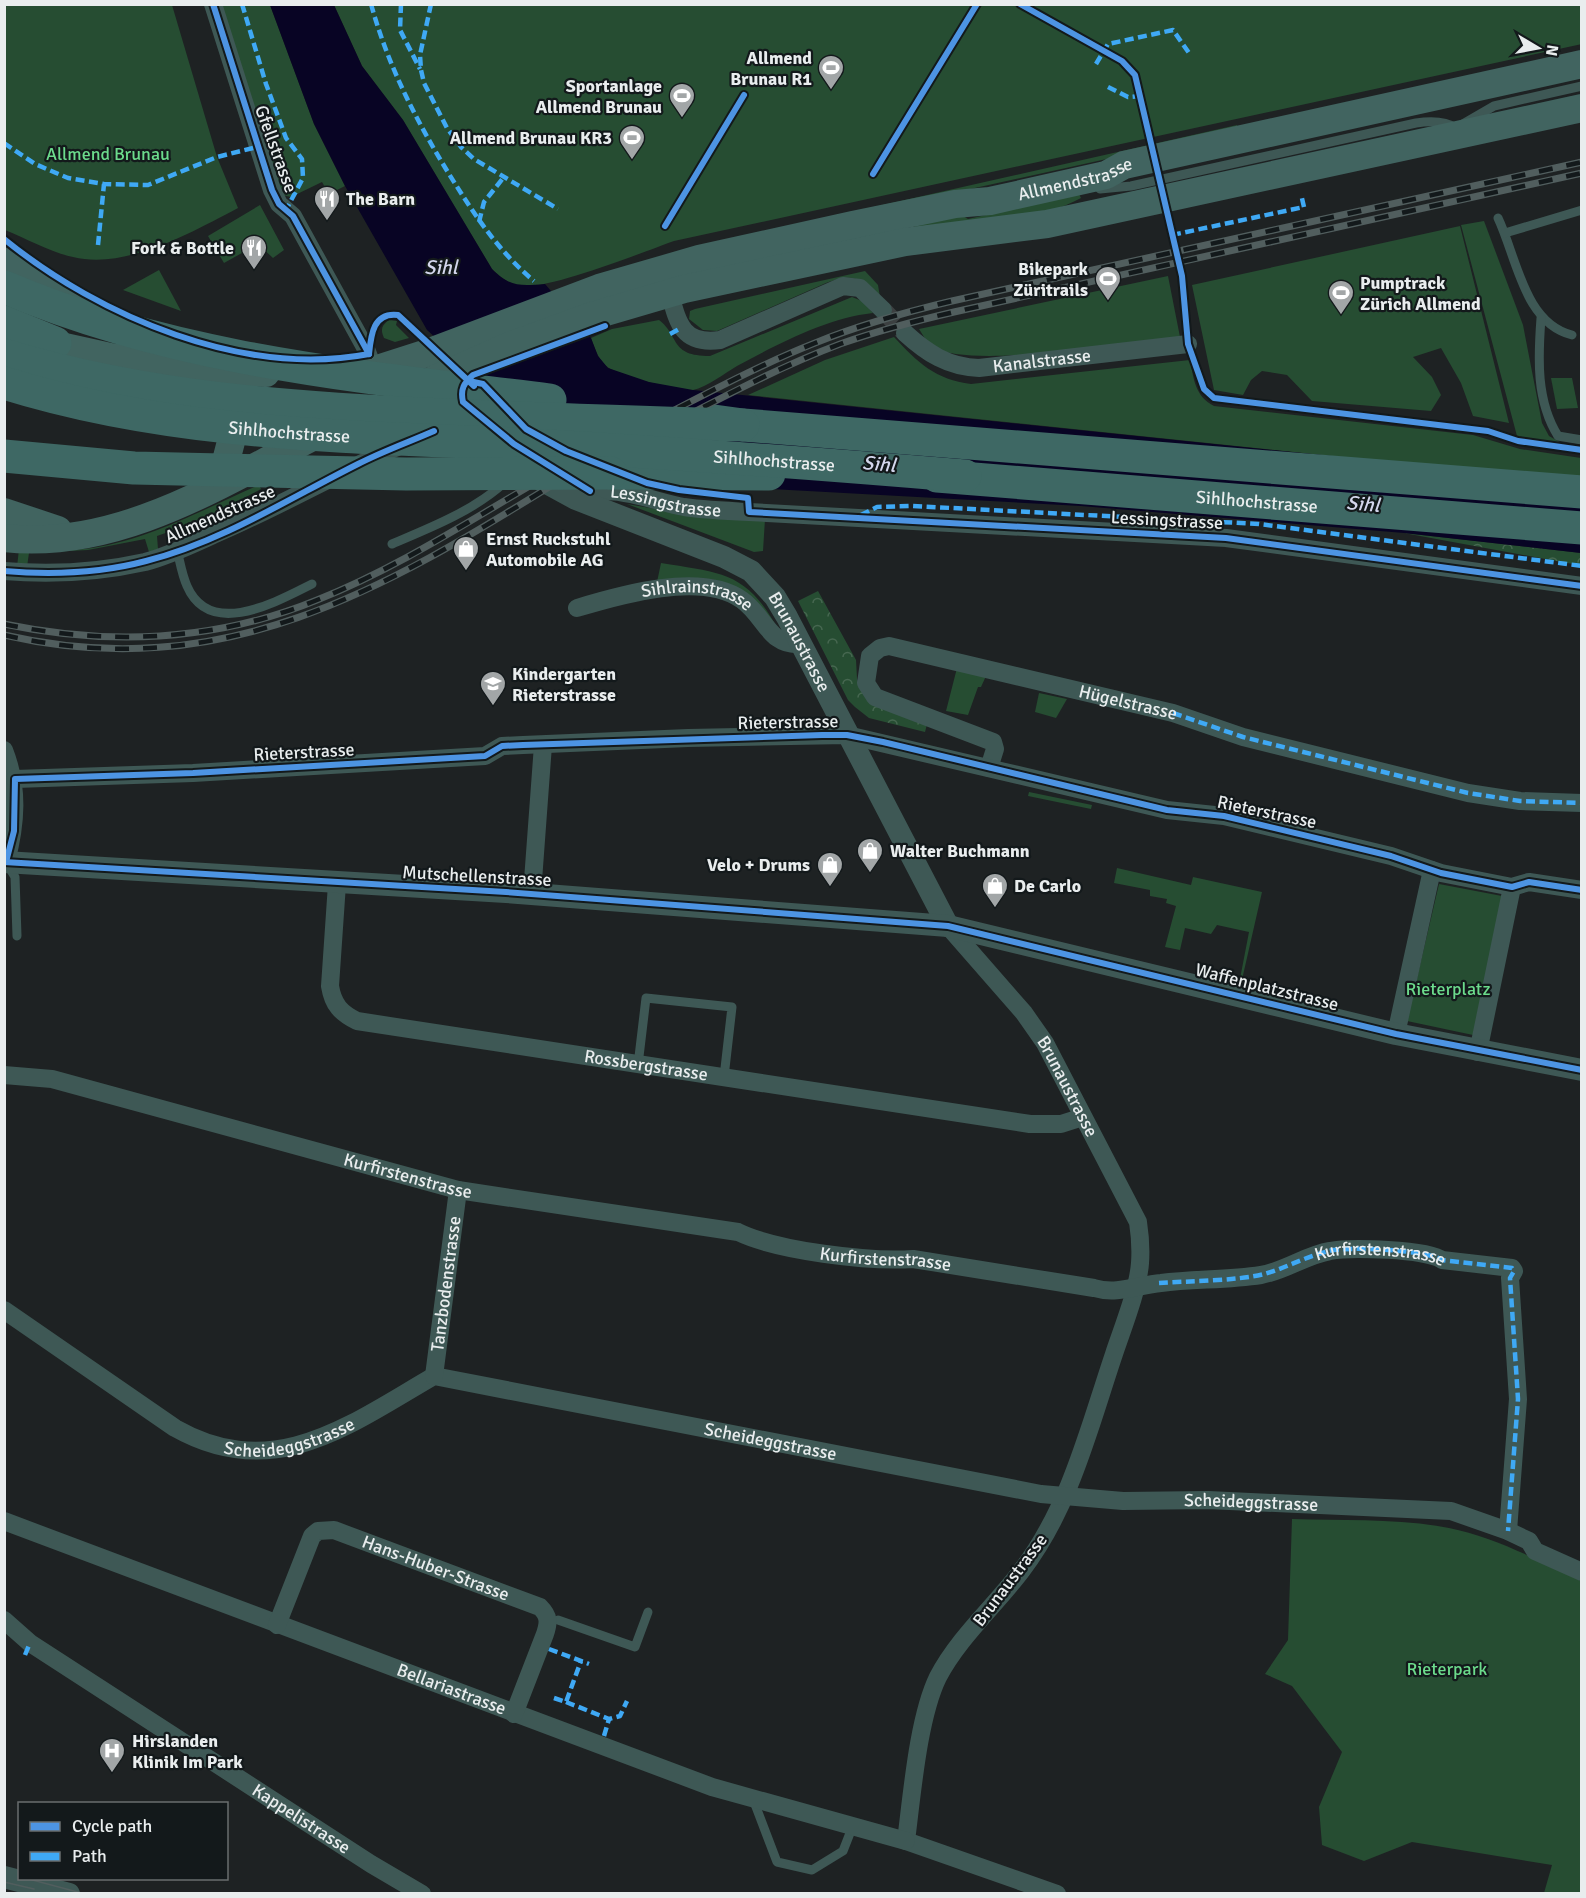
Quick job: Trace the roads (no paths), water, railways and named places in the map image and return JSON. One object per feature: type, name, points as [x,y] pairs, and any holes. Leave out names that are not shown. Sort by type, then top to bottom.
[{"type":"highway","points":[[4,286],[122,329],[231,355],[336,373],[743,425]]},
{"type":"highway","points":[[4,322],[55,343]]},
{"type":"highway","name":"Sihlhochstrasse","points":[[4,355],[112,383],[251,404],[609,422],[743,425],[1581,492]]},
{"type":"highway","name":"Sihlhochstrasse","points":[[4,382],[126,413],[224,428],[684,453],[1581,528]]},
{"type":"highway","points":[[4,456],[98,467],[145,469],[406,474],[965,476]]},
{"type":"main road","name":"Allmendstrasse","points":[[374,370],[427,353],[570,297],[699,260],[955,204],[990,201],[1106,175],[1124,165],[1581,64]]},
{"type":"main road","name":"Allmendstrasse","points":[[4,537],[49,539],[93,533],[168,509],[327,430],[509,346],[592,316],[670,294],[905,242],[1047,225],[1581,108]]},
{"type":"main road","points":[[4,261],[113,321],[209,370],[222,388],[233,419],[231,450],[220,483]]},
{"type":"main road","points":[[4,336],[55,343],[110,357],[209,370],[319,377],[374,370]]},
{"type":"main road","points":[[4,512],[57,530],[93,533]]},
{"type":"street","name":"Gfellstrasse","points":[[213,4],[272,190],[279,204],[293,216],[366,349],[374,370]]},
{"type":"street","points":[[670,294],[681,328],[692,337],[704,342],[720,340],[843,286],[860,288],[883,310]]},
{"type":"street","name":"Kanalstrasse","points":[[905,333],[936,357],[960,366],[980,368],[1188,344]]},
{"type":"street","name":"Brunaustrasse","points":[[447,374],[451,404],[487,449],[576,499],[724,557],[750,571],[775,597],[948,926],[1024,1013],[1045,1043],[1138,1222],[1140,1265],[1074,1474],[1052,1524],[1022,1570],[971,1630],[938,1678],[924,1726],[906,1842]]},
{"type":"street","points":[[327,430],[400,420],[487,449]]},
{"type":"street","name":"Allmendstrasse","points":[[4,571],[32,574],[100,570],[147,561],[255,517],[361,462],[434,431]]},
{"type":"street","name":"Lessingstrasse","points":[[576,499],[590,491],[618,492],[685,507],[749,512],[1227,538],[1581,586]]},
{"type":"street","name":"Sihlrainstrasse","points":[[577,608],[625,593],[703,587],[723,591],[742,600],[775,639],[788,645],[801,644]]},
{"type":"street","name":"Hügelstrasse","points":[[989,768],[995,749],[993,742],[875,697],[866,683],[870,656],[880,648],[889,646],[1173,713],[1243,737],[1468,793],[1520,801],[1581,803]]},
{"type":"street","name":"Rieterstrasse","points":[[15,779],[193,773],[485,756],[502,746],[688,738],[847,735],[1167,810],[1224,816],[1391,856],[1432,870],[1512,887],[1528,882],[1581,890]]},
{"type":"street","points":[[532,894],[543,745]]},
{"type":"street","points":[[4,750],[15,779],[14,831],[5,862]]},
{"type":"street","name":"Mutschellenstrasse","points":[[5,862],[532,894],[948,926]]},
{"type":"street","points":[[1396,1034],[1432,870]]},
{"type":"street","name":"Rossbergstrasse","points":[[338,884],[330,986],[333,1002],[347,1016],[357,1021],[1030,1124],[1061,1124],[1083,1117]]},
{"type":"street","points":[[1478,1052],[1512,887]]},
{"type":"street","name":"Waffenplatzstrasse","points":[[948,926],[1396,1034],[1478,1052],[1581,1070]]},
{"type":"street","name":"Kurfirstenstrasse","points":[[4,1075],[52,1078],[458,1190],[738,1232],[759,1243],[885,1261],[913,1260],[1108,1292],[1159,1283],[1263,1275],[1329,1251],[1365,1249],[1424,1254],[1436,1256],[1442,1260],[1512,1268],[1518,1399],[1508,1531]]},
{"type":"street","name":"Tanzbodenstrasse","points":[[434,1376],[458,1190]]},
{"type":"street","name":"Scheideggstrasse","points":[[4,1310],[175,1428],[205,1442],[241,1449],[267,1451],[312,1443],[339,1431],[434,1376],[1041,1494],[1123,1501],[1208,1500],[1451,1511],[1508,1531],[1529,1541],[1534,1551],[1581,1572]]},
{"type":"street","name":"Bellariastrasse","points":[[4,1521],[712,1787],[906,1842]]},
{"type":"street","name":"Hans-Huber-Strasse","points":[[277,1625],[312,1536],[326,1529],[345,1534],[540,1607],[547,1614],[549,1623],[514,1714]]},
{"type":"street","name":"Kappelistrasse","points":[[4,1620],[39,1650],[371,1864],[422,1893]]},
{"type":"street","points":[[906,1842],[1057,1893]]},
{"type":"street","points":[[4,1877],[69,1893]]},
{"type":"lane","points":[[990,201],[1131,186],[1416,123],[1449,123],[1456,128],[1494,105],[1581,86]]},
{"type":"lane","points":[[1047,225],[1131,186]]},
{"type":"lane","points":[[1505,233],[1546,218],[1581,210]]},
{"type":"lane","points":[[1498,218],[1529,296],[1541,318],[1557,331],[1572,335]]},
{"type":"lane","points":[[1541,318],[1538,357],[1549,422],[1558,436],[1581,440]]},
{"type":"lane","points":[[392,544],[433,527],[493,493],[511,476],[523,469]]},
{"type":"lane","points":[[177,550],[187,586],[205,610],[225,615],[243,611],[274,603],[312,584]]},
{"type":"lane","points":[[5,862],[15,877],[17,936]]},
{"type":"lane","points":[[638,1065],[646,998],[732,1007],[724,1077]]},
{"type":"lane","points":[[558,1620],[635,1647],[648,1612]]},
{"type":"lane","points":[[753,1799],[777,1862],[812,1870],[843,1851],[852,1828]]},
{"type":"water","name":"Sihl","points":[[270,5],[334,5],[362,66],[403,120],[492,269],[504,279],[516,284],[545,284],[591,338],[598,356],[608,368],[649,382],[693,390],[1581,482],[1581,553],[1404,533],[1081,506],[753,488],[486,383],[427,330],[345,186],[314,124]]},
{"type":"tunnel","points":[[883,310],[905,333]]},
{"type":"tram line","points":[[32,1880],[85,1894]]},
{"type":"tram line","points":[[4,1882],[34,1889]]},
{"type":"railway","points":[[4,624],[84,635],[163,636],[241,624],[279,614],[348,587],[437,541],[589,453],[753,370],[848,330],[952,301],[1582,162]]},
{"type":"railway","points":[[4,635],[84,647],[159,647],[230,637],[298,617],[365,590],[496,520],[599,458],[772,373],[840,344],[896,326],[954,312],[1582,173]]},
{"type":"place","name":"Allmend Brunau R1","points":[[831,91]]},
{"type":"place","name":"Sportanlage Allmend Brunau","points":[[682,119]]},
{"type":"place","name":"Allmend Brunau KR3","points":[[632,161]]},
{"type":"place","name":"The Barn","points":[[327,222]]},
{"type":"place","name":"Fork & Bottle","points":[[254,271]]},
{"type":"place","name":"Bikepark Züritrails","points":[[1108,302]]},
{"type":"place","name":"Pumptrack Zürich Allmend","points":[[1341,316]]},
{"type":"place","name":"Ernst Ruckstuhl Automobile AG","points":[[466,572]]},
{"type":"place","name":"Kindergarten Rieterstrasse","points":[[493,707]]},
{"type":"place","name":"Walter Buchmann","points":[[870,874]]},
{"type":"place","name":"Velo + Drums","points":[[830,888]]},
{"type":"place","name":"De Carlo","points":[[995,909]]},
{"type":"place","name":"Hirslanden Klinik Im Park","points":[[112,1774]]},
{"type":"park label","name":"Allmend Brunau","points":[[108,154]]},
{"type":"park label","name":"Rieterplatz","points":[[1448,989]]},
{"type":"park label","name":"Rieterpark","points":[[1447,1669]]}]
